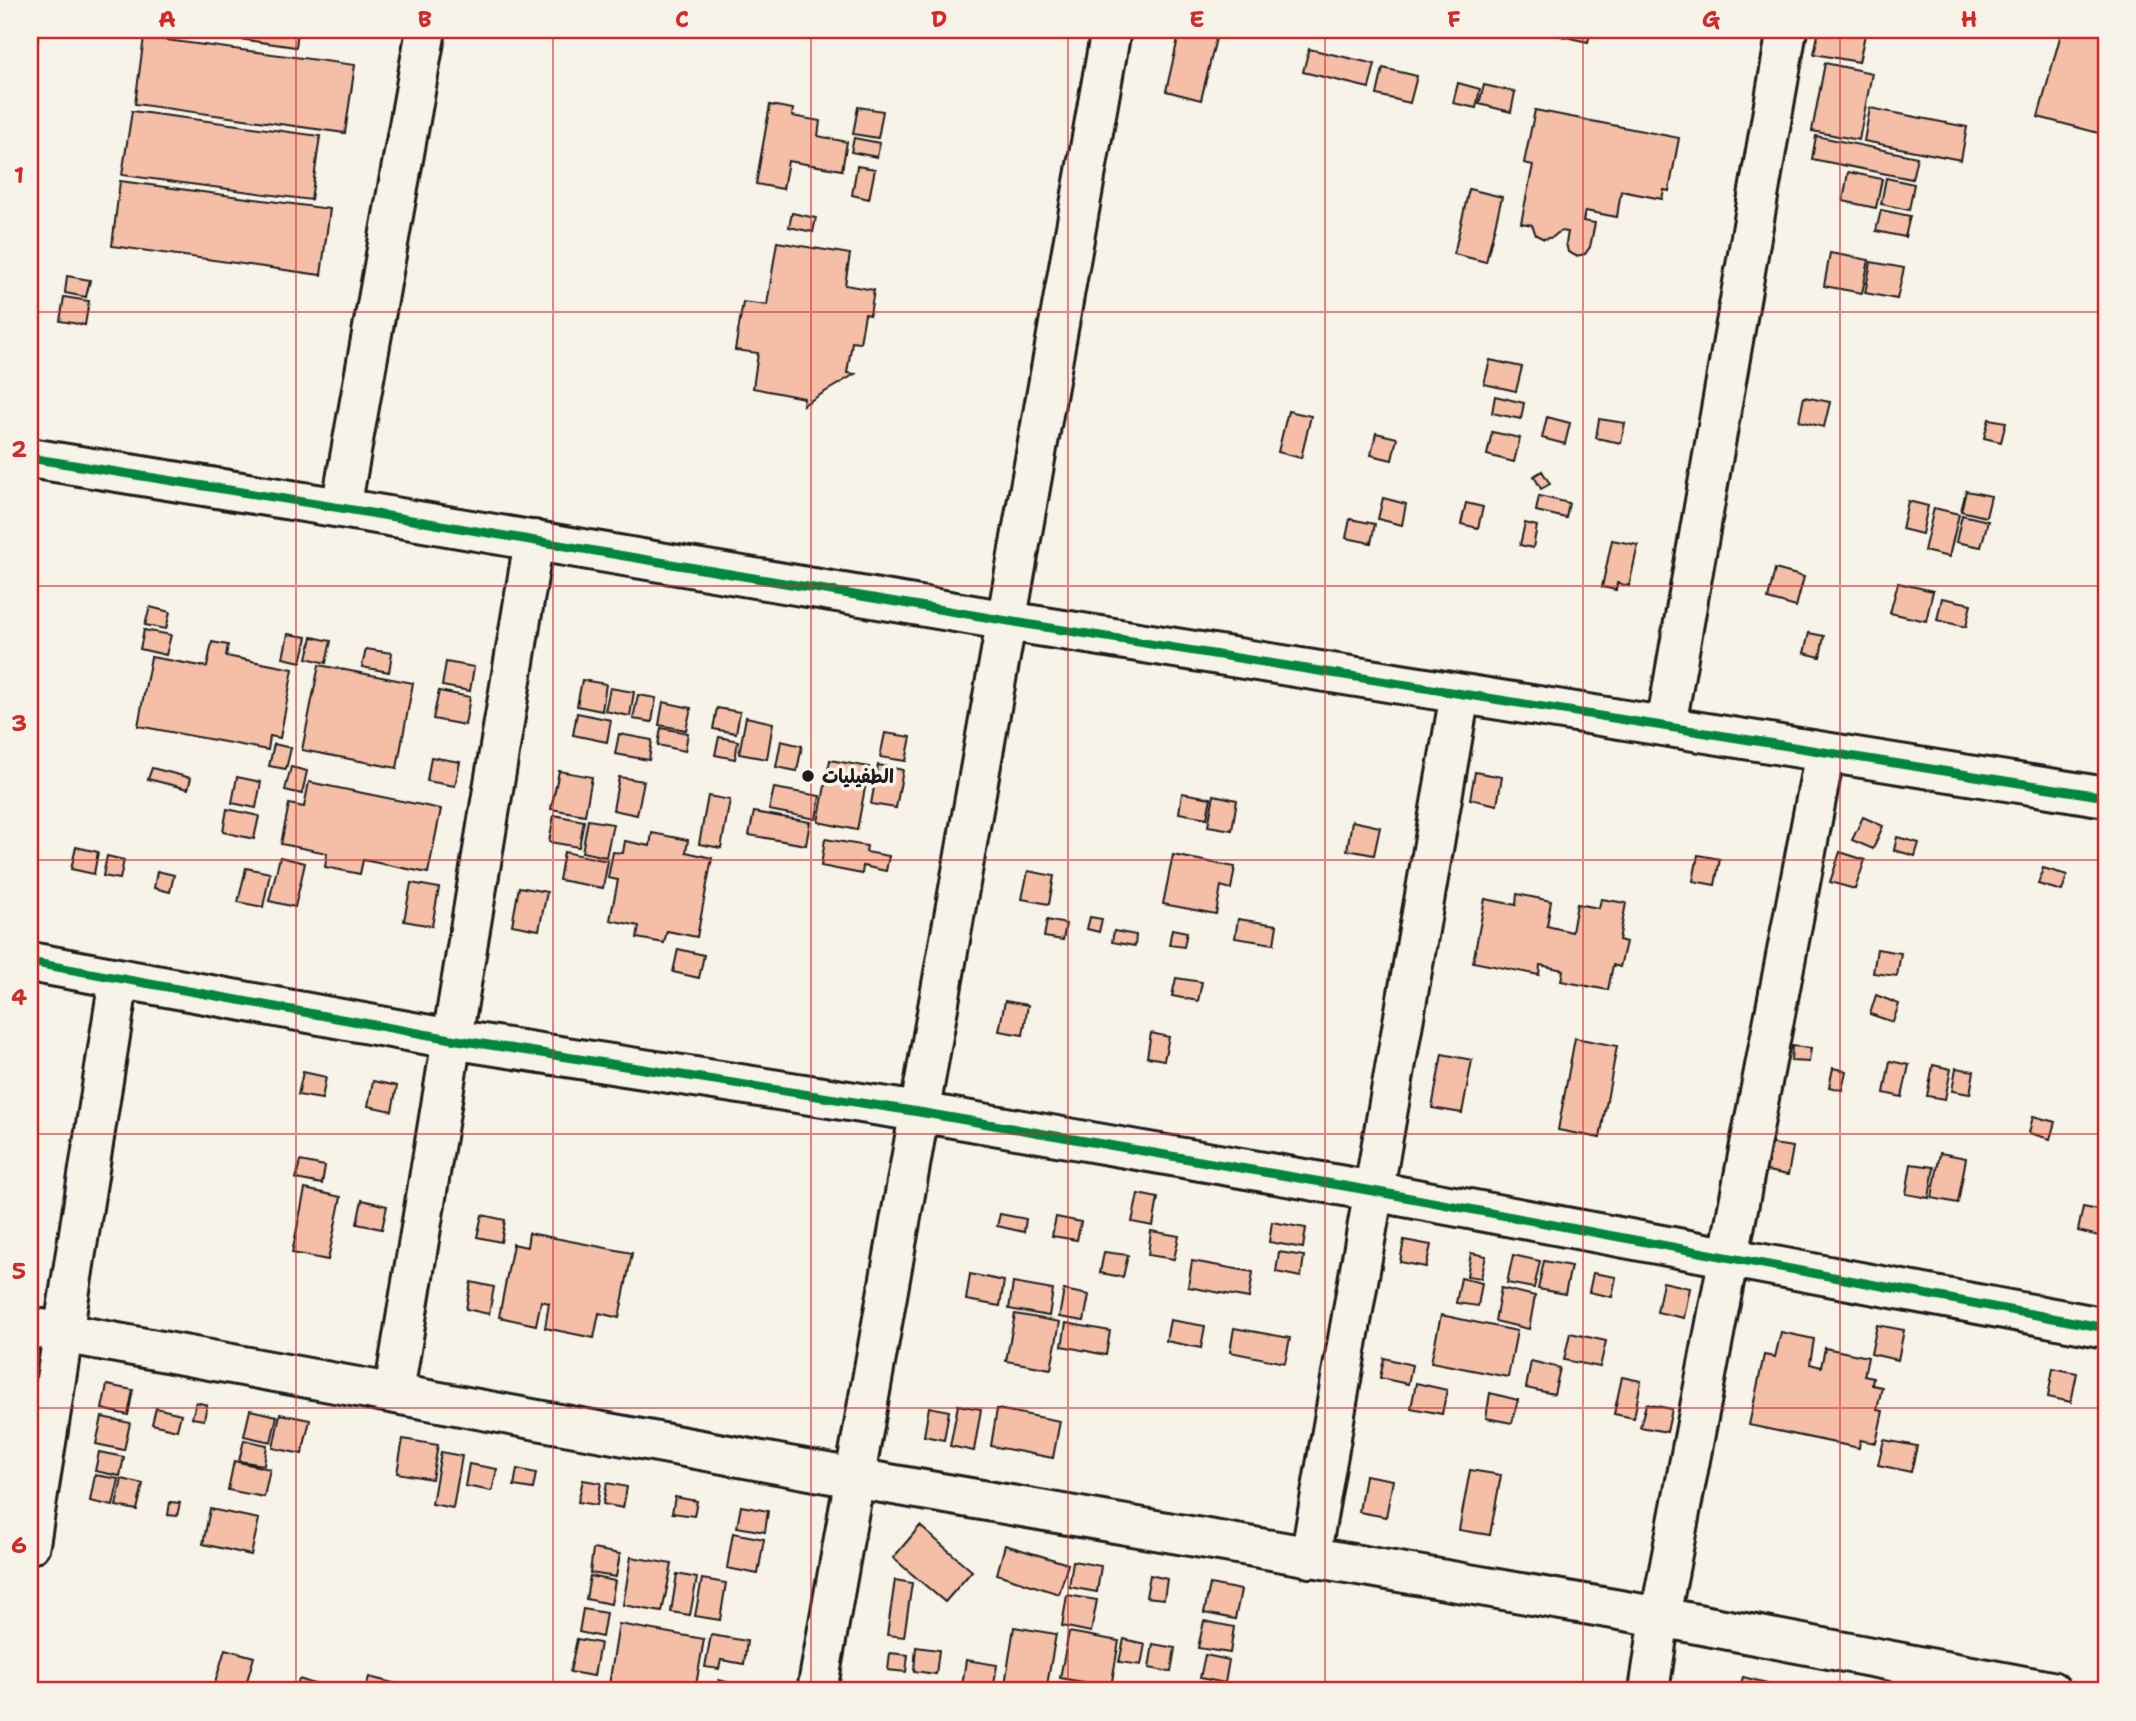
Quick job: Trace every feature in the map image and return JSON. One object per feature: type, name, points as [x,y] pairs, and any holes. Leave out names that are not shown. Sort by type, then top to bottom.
[{"type":"street","points":[[341,508],[426,30]]},
{"type":"street","points":[[817,1691],[1111,30]]},
{"type":"street","points":[[1666,726],[1787,30]]},
{"type":"street","points":[[30,458],[1006,620],[2106,797]]},
{"type":"street","points":[[394,1392],[534,541]]},
{"type":"street","points":[[1310,1558],[1460,694]]},
{"type":"street","points":[[1648,1691],[1825,752]]},
{"type":"street","points":[[30,962],[451,1039],[919,1112],[1373,1191],[2106,1328]]},
{"type":"street","points":[[30,1544],[46,1329],[119,979]]},
{"type":"street","points":[[46,1329],[854,1478],[1660,1617],[2050,1691]]},
{"type":"building","points":[[30,30],[39,30],[33,72],[30,72]]},
{"type":"building","points":[[240,30],[298,30],[296,47],[238,39]]},
{"type":"building","points":[[1180,30],[1218,30],[1201,100],[1166,91]]},
{"type":"building","points":[[1563,30],[1591,30],[1588,42],[1561,36]]},
{"type":"building","points":[[1819,30],[1866,30],[1859,62],[1814,54]]},
{"type":"building","points":[[2062,30],[2106,30],[2106,135],[2038,117]]},
{"type":"building","points":[[144,37],[355,65],[345,133],[135,104]]},
{"type":"building","points":[[1309,49],[1375,64],[1369,88],[1303,72]]},
{"type":"building","points":[[1825,63],[1872,73],[1859,140],[1812,131]]},
{"type":"building","points":[[1383,68],[1417,76],[1410,103],[1377,95]]},
{"type":"building","points":[[1458,83],[1480,89],[1476,108],[1453,103]]},
{"type":"building","points":[[1484,85],[1515,92],[1511,112],[1479,104]]},
{"type":"building","points":[[770,105],[793,109],[792,116],[820,121],[818,136],[847,142],[842,170],[788,161],[783,189],[756,184]]},
{"type":"building","points":[[858,107],[883,111],[878,138],[853,134]]},
{"type":"building","points":[[1870,108],[1967,127],[1961,160],[1864,141]]},
{"type":"building","points":[[1535,110],[1679,138],[1669,191],[1664,190],[1662,199],[1621,191],[1617,217],[1585,211],[1583,221],[1595,223],[1590,247],[1585,254],[1576,256],[1568,252],[1568,232],[1560,231],[1553,237],[1544,239],[1536,235],[1532,225],[1521,223],[1533,165],[1524,163]]},
{"type":"building","points":[[132,111],[320,136],[311,200],[122,175]]},
{"type":"building","points":[[1816,136],[1917,157],[1912,179],[1812,159]]},
{"type":"building","points":[[854,138],[880,143],[877,157],[851,152]]},
{"type":"building","points":[[857,166],[875,169],[869,199],[852,195]]},
{"type":"building","points":[[1848,172],[1882,179],[1876,208],[1843,201]]},
{"type":"building","points":[[1886,178],[1914,184],[1909,210],[1881,204]]},
{"type":"building","points":[[120,181],[330,209],[321,275],[112,246]]},
{"type":"building","points":[[1469,189],[1502,197],[1486,262],[1454,254]]},
{"type":"building","points":[[1881,210],[1910,216],[1905,237],[1876,231]]},
{"type":"building","points":[[792,213],[816,218],[813,232],[789,227]]},
{"type":"building","points":[[777,242],[850,254],[845,285],[874,290],[870,315],[865,314],[860,343],[852,342],[847,373],[855,374],[803,405],[804,398],[753,388],[758,353],[735,350],[743,302],[767,305]]},
{"type":"building","points":[[1830,253],[1869,260],[1862,293],[1824,286]]},
{"type":"building","points":[[1871,262],[1904,268],[1897,299],[1865,293]]},
{"type":"building","points":[[67,276],[90,280],[86,297],[65,293]]},
{"type":"building","points":[[64,297],[89,301],[85,325],[60,321]]},
{"type":"building","points":[[1490,360],[1522,367],[1516,391],[1484,384]]},
{"type":"building","points":[[1495,396],[1524,403],[1521,419],[1492,413]]},
{"type":"building","points":[[1804,397],[1830,402],[1824,427],[1799,421]]},
{"type":"building","points":[[1288,411],[1311,416],[1301,458],[1278,452]]},
{"type":"building","points":[[1547,417],[1570,423],[1565,444],[1542,438]]},
{"type":"building","points":[[1599,419],[1625,423],[1621,443],[1596,438]]},
{"type":"building","points":[[1989,419],[2006,422],[2001,442],[1984,438]]},
{"type":"building","points":[[1492,432],[1520,438],[1514,462],[1487,455]]},
{"type":"building","points":[[1376,433],[1397,438],[1392,460],[1371,455]]},
{"type":"building","points":[[1542,471],[1550,484],[1541,489],[1534,476]]},
{"type":"building","points":[[1966,491],[1991,496],[1986,517],[1961,511]]},
{"type":"building","points":[[1539,496],[1569,503],[1566,518],[1536,511]]},
{"type":"building","points":[[1383,498],[1406,504],[1402,525],[1378,519]]},
{"type":"building","points":[[1908,501],[1928,506],[1922,534],[1902,529]]},
{"type":"building","points":[[1466,503],[1483,507],[1478,528],[1461,524]]},
{"type":"building","points":[[1934,508],[1959,514],[1949,557],[1924,551]]},
{"type":"building","points":[[1962,515],[1988,521],[1981,547],[1956,542]]},
{"type":"building","points":[[1350,519],[1375,524],[1371,543],[1346,538]]},
{"type":"building","points":[[1525,523],[1537,526],[1533,548],[1520,545]]},
{"type":"building","points":[[1612,540],[1638,545],[1629,586],[1617,583],[1616,590],[1602,587]]},
{"type":"building","points":[[1775,569],[1804,577],[1796,607],[1768,599]]},
{"type":"building","points":[[1898,583],[1933,591],[1926,621],[1890,613]]},
{"type":"building","points":[[1942,598],[1971,604],[1966,627],[1937,620]]},
{"type":"building","points":[[150,607],[170,612],[166,629],[145,625]]},
{"type":"building","points":[[144,630],[171,635],[166,655],[140,649]]},
{"type":"building","points":[[1809,633],[1824,636],[1820,657],[1804,653]]},
{"type":"building","points":[[288,634],[307,637],[301,662],[283,658]]},
{"type":"building","points":[[312,637],[331,641],[326,663],[307,658]]},
{"type":"building","points":[[212,642],[228,645],[226,656],[293,669],[280,738],[270,736],[268,750],[138,726],[151,657],[207,667]]},
{"type":"building","points":[[366,649],[392,653],[389,672],[362,667]]},
{"type":"building","points":[[446,662],[474,667],[470,691],[442,686]]},
{"type":"building","points":[[319,665],[413,683],[397,768],[302,750]]},
{"type":"building","points":[[582,680],[606,684],[602,711],[577,706]]},
{"type":"building","points":[[610,688],[634,692],[630,716],[605,711]]},
{"type":"building","points":[[439,691],[470,697],[465,725],[433,719]]},
{"type":"building","points":[[638,695],[656,698],[652,722],[633,719]]},
{"type":"building","points":[[663,702],[691,708],[686,730],[659,725]]},
{"type":"building","points":[[717,708],[740,712],[736,733],[713,729]]},
{"type":"building","points":[[577,713],[611,720],[607,742],[573,735]]},
{"type":"building","points":[[746,717],[773,723],[767,759],[739,754]]},
{"type":"building","points":[[661,728],[688,733],[685,751],[658,745]]},
{"type":"building","points":[[885,733],[911,737],[906,761],[880,757]]},
{"type":"building","points":[[619,734],[652,740],[649,760],[615,754]]},
{"type":"building","points":[[719,737],[738,741],[735,759],[715,755]]},
{"type":"building","points":[[781,741],[802,746],[797,771],[776,767]]},
{"type":"building","points":[[274,744],[291,748],[286,769],[269,766]]},
{"type":"building","points":[[431,757],[460,762],[455,786],[427,781]]},
{"type":"building","points":[[830,760],[869,767],[857,830],[818,822]]},
{"type":"building","points":[[878,765],[903,770],[896,808],[871,804]]},
{"type":"building","points":[[291,767],[307,771],[302,794],[285,790]]},
{"type":"building","points":[[152,768],[191,778],[188,789],[148,779]]},
{"type":"building","points":[[559,771],[592,777],[585,815],[551,809]]},
{"type":"building","points":[[1475,772],[1502,777],[1497,805],[1470,799]]},
{"type":"building","points":[[237,777],[261,782],[256,808],[232,803]]},
{"type":"building","points":[[619,777],[644,781],[637,815],[613,810]]},
{"type":"building","points":[[309,782],[441,809],[428,873],[363,860],[360,874],[325,867],[327,853],[281,844],[289,804],[304,807]]},
{"type":"building","points":[[774,788],[820,796],[816,819],[769,810]]},
{"type":"building","points":[[1182,793],[1211,798],[1207,818],[1179,813]]},
{"type":"building","points":[[1214,795],[1237,800],[1232,830],[1208,826]]},
{"type":"building","points":[[708,796],[730,800],[721,848],[699,844]]},
{"type":"building","points":[[227,809],[259,816],[254,839],[223,832]]},
{"type":"building","points":[[754,812],[810,822],[806,845],[749,835]]},
{"type":"building","points":[[554,815],[584,821],[579,847],[549,842]]},
{"type":"building","points":[[1863,817],[1883,826],[1873,849],[1852,840]]},
{"type":"building","points":[[588,820],[613,824],[606,857],[582,852]]},
{"type":"building","points":[[1352,821],[1380,827],[1374,855],[1347,850]]},
{"type":"building","points":[[652,833],[688,840],[686,852],[712,858],[697,937],[667,931],[664,943],[637,938],[639,926],[610,920],[618,880],[608,878],[613,852],[623,853],[625,841],[650,846]]},
{"type":"building","points":[[1897,837],[1919,843],[1915,856],[1894,850]]},
{"type":"building","points":[[825,839],[867,846],[866,852],[889,856],[886,871],[863,866],[862,874],[821,866]]},
{"type":"building","points":[[76,847],[98,852],[94,874],[71,869]]},
{"type":"building","points":[[564,852],[608,861],[603,888],[559,880]]},
{"type":"building","points":[[1840,852],[1865,860],[1855,889],[1830,882]]},
{"type":"building","points":[[1173,855],[1235,867],[1231,889],[1221,886],[1216,914],[1163,904]]},
{"type":"building","points":[[1698,855],[1720,859],[1715,885],[1693,881]]},
{"type":"building","points":[[107,856],[124,860],[120,879],[103,876]]},
{"type":"building","points":[[280,857],[305,863],[295,907],[269,901]]},
{"type":"building","points":[[246,868],[270,873],[263,907],[238,902]]},
{"type":"building","points":[[2043,868],[2067,875],[2062,891],[2038,884]]},
{"type":"building","points":[[157,871],[174,875],[170,892],[154,888]]},
{"type":"building","points":[[1028,871],[1054,876],[1049,904],[1022,899]]},
{"type":"building","points":[[411,883],[439,888],[432,926],[404,921]]},
{"type":"building","points":[[519,887],[547,892],[539,930],[512,925]]},
{"type":"building","points":[[1517,894],[1551,901],[1547,926],[1572,932],[1577,904],[1599,908],[1601,899],[1626,903],[1619,940],[1626,942],[1620,967],[1613,965],[1608,990],[1561,981],[1563,970],[1540,965],[1539,975],[1473,962],[1485,899],[1516,905]]},
{"type":"building","points":[[1090,917],[1102,919],[1099,932],[1087,929]]},
{"type":"building","points":[[1238,919],[1277,925],[1274,944],[1235,938]]},
{"type":"building","points":[[1047,920],[1066,924],[1063,940],[1044,937]]},
{"type":"building","points":[[1172,929],[1187,932],[1184,947],[1169,945]]},
{"type":"building","points":[[1114,931],[1136,935],[1135,946],[1112,942]]},
{"type":"building","points":[[678,949],[704,955],[699,978],[673,972]]},
{"type":"building","points":[[1877,949],[1901,953],[1897,976],[1873,973]]},
{"type":"building","points":[[1176,978],[1202,982],[1198,1001],[1172,996]]},
{"type":"building","points":[[1876,995],[1899,1004],[1893,1022],[1870,1014]]},
{"type":"building","points":[[1005,1001],[1028,1005],[1023,1035],[999,1031]]},
{"type":"building","points":[[1151,1033],[1169,1037],[1164,1060],[1147,1057]]},
{"type":"building","points":[[1575,1038],[1617,1046],[1600,1138],[1558,1130]]},
{"type":"building","points":[[1792,1046],[1811,1048],[1809,1062],[1791,1061]]},
{"type":"building","points":[[1442,1054],[1472,1060],[1462,1113],[1432,1108]]},
{"type":"building","points":[[1890,1061],[1909,1065],[1902,1097],[1884,1093]]},
{"type":"building","points":[[1933,1065],[1951,1069],[1945,1099],[1927,1096]]},
{"type":"building","points":[[1833,1068],[1846,1071],[1842,1090],[1829,1087]]},
{"type":"building","points":[[1956,1068],[1974,1071],[1970,1094],[1952,1091]]},
{"type":"building","points":[[303,1072],[326,1077],[322,1099],[298,1095]]},
{"type":"building","points":[[373,1081],[397,1086],[392,1111],[368,1106]]},
{"type":"building","points":[[2033,1116],[2055,1122],[2050,1139],[2029,1133]]},
{"type":"building","points":[[1767,1143],[1793,1147],[1788,1175],[1762,1170]]},
{"type":"building","points":[[1940,1153],[1966,1158],[1958,1203],[1932,1198]]},
{"type":"building","points":[[300,1161],[325,1166],[322,1184],[296,1179]]},
{"type":"building","points":[[1911,1164],[1934,1167],[1929,1198],[1906,1194]]},
{"type":"building","points":[[305,1189],[341,1197],[328,1260],[292,1253]]},
{"type":"building","points":[[1138,1194],[1158,1198],[1153,1226],[1132,1222]]},
{"type":"building","points":[[362,1200],[387,1206],[382,1229],[357,1224]]},
{"type":"building","points":[[2083,1207],[2104,1211],[2099,1236],[2078,1231]]},
{"type":"building","points":[[1000,1214],[1026,1219],[1024,1232],[997,1226]]},
{"type":"building","points":[[482,1215],[505,1220],[501,1242],[477,1237]]},
{"type":"building","points":[[1056,1217],[1081,1222],[1077,1240],[1052,1236]]},
{"type":"building","points":[[1272,1222],[1306,1228],[1303,1248],[1269,1242]]},
{"type":"building","points":[[1151,1231],[1179,1236],[1174,1259],[1148,1255]]},
{"type":"building","points":[[529,1233],[632,1253],[619,1318],[599,1313],[594,1338],[545,1328],[549,1303],[541,1301],[536,1325],[499,1317],[513,1244],[527,1247]]},
{"type":"building","points":[[1404,1240],[1431,1245],[1426,1267],[1400,1262]]},
{"type":"building","points":[[1104,1252],[1128,1255],[1123,1277],[1100,1273]]},
{"type":"building","points":[[1279,1252],[1304,1256],[1301,1277],[1276,1272]]},
{"type":"building","points":[[1471,1253],[1486,1256],[1481,1278],[1467,1276]]},
{"type":"building","points":[[1513,1255],[1540,1261],[1534,1288],[1507,1283]]},
{"type":"building","points":[[1192,1261],[1253,1272],[1249,1298],[1188,1287]]},
{"type":"building","points":[[1544,1261],[1571,1266],[1565,1294],[1538,1289]]},
{"type":"building","points":[[1593,1273],[1616,1277],[1612,1297],[1589,1292]]},
{"type":"building","points":[[970,1274],[1004,1281],[1000,1306],[966,1300]]},
{"type":"building","points":[[1461,1278],[1482,1283],[1478,1306],[1456,1303]]},
{"type":"building","points":[[471,1282],[494,1287],[489,1314],[466,1309]]},
{"type":"building","points":[[1663,1282],[1690,1288],[1684,1318],[1657,1312]]},
{"type":"building","points":[[1013,1283],[1053,1290],[1049,1316],[1009,1309]]},
{"type":"building","points":[[1501,1288],[1535,1296],[1529,1329],[1495,1321]]},
{"type":"building","points":[[1064,1290],[1089,1295],[1084,1321],[1059,1317]]},
{"type":"building","points":[[1015,1314],[1060,1322],[1051,1369],[1006,1361]]},
{"type":"building","points":[[1441,1315],[1517,1331],[1508,1377],[1431,1362]]},
{"type":"building","points":[[1170,1320],[1205,1326],[1201,1348],[1166,1341]]},
{"type":"building","points":[[1066,1323],[1110,1331],[1106,1355],[1062,1346]]},
{"type":"building","points":[[1877,1325],[1904,1330],[1898,1360],[1871,1354]]},
{"type":"building","points":[[1234,1328],[1290,1338],[1285,1363],[1230,1352]]},
{"type":"building","points":[[1781,1332],[1814,1339],[1810,1364],[1821,1367],[1825,1348],[1868,1357],[1864,1376],[1873,1378],[1872,1385],[1882,1387],[1877,1410],[1883,1411],[1876,1443],[1860,1440],[1859,1448],[1749,1425],[1764,1355],[1775,1357]]},
{"type":"building","points":[[1570,1333],[1606,1341],[1600,1367],[1564,1360]]},
{"type":"building","points":[[1384,1358],[1412,1365],[1408,1384],[1380,1378]]},
{"type":"building","points":[[1531,1361],[1560,1368],[1554,1394],[1526,1388]]},
{"type":"building","points":[[2053,1368],[2077,1373],[2071,1402],[2048,1397]]},
{"type":"building","points":[[1622,1377],[1641,1381],[1634,1418],[1614,1414]]},
{"type":"building","points":[[1416,1383],[1447,1390],[1442,1414],[1411,1408]]},
{"type":"building","points":[[107,1385],[133,1390],[128,1415],[102,1409]]},
{"type":"building","points":[[1490,1393],[1518,1400],[1512,1423],[1486,1418]]},
{"type":"building","points":[[196,1402],[207,1405],[204,1420],[192,1418]]},
{"type":"building","points":[[1646,1404],[1672,1409],[1667,1432],[1640,1427]]},
{"type":"building","points":[[958,1405],[981,1409],[974,1451],[950,1446]]},
{"type":"building","points":[[929,1407],[949,1411],[944,1440],[924,1436]]},
{"type":"building","points":[[156,1408],[181,1414],[177,1430],[152,1424]]},
{"type":"building","points":[[997,1409],[1060,1421],[1053,1458],[991,1446]]},
{"type":"building","points":[[250,1410],[277,1416],[271,1442],[244,1436]]},
{"type":"building","points":[[280,1414],[310,1420],[302,1454],[273,1448]]},
{"type":"building","points":[[102,1417],[130,1423],[124,1450],[96,1444]]},
{"type":"building","points":[[403,1439],[438,1445],[432,1479],[397,1473]]},
{"type":"building","points":[[244,1440],[267,1445],[264,1465],[239,1461]]},
{"type":"building","points":[[1884,1440],[1917,1446],[1911,1472],[1878,1465]]},
{"type":"building","points":[[99,1452],[124,1457],[120,1476],[95,1471]]},
{"type":"building","points":[[441,1452],[462,1456],[453,1508],[432,1504]]},
{"type":"building","points":[[234,1461],[270,1469],[264,1497],[228,1490]]},
{"type":"building","points":[[469,1464],[497,1469],[492,1491],[465,1486]]},
{"type":"building","points":[[517,1469],[536,1473],[533,1489],[514,1486]]},
{"type":"building","points":[[1470,1470],[1501,1475],[1490,1535],[1459,1530]]},
{"type":"building","points":[[95,1475],[119,1479],[113,1506],[90,1501]]},
{"type":"building","points":[[1365,1475],[1393,1480],[1386,1517],[1359,1512]]},
{"type":"building","points":[[122,1479],[143,1484],[137,1510],[116,1506]]},
{"type":"building","points":[[583,1480],[601,1483],[597,1505],[578,1502]]},
{"type":"building","points":[[607,1483],[627,1487],[623,1508],[603,1504]]},
{"type":"building","points":[[675,1497],[697,1501],[694,1516],[672,1513]]},
{"type":"building","points":[[170,1502],[180,1503],[177,1516],[168,1515]]},
{"type":"building","points":[[741,1506],[768,1511],[765,1532],[737,1527]]},
{"type":"building","points":[[210,1509],[259,1519],[251,1555],[203,1544]]},
{"type":"building","points":[[920,1526],[972,1571],[945,1602],[893,1558]]},
{"type":"building","points":[[733,1533],[764,1539],[758,1574],[727,1568]]},
{"type":"building","points":[[1005,1545],[1068,1564],[1059,1594],[997,1574]]},
{"type":"building","points":[[593,1549],[620,1554],[616,1577],[590,1573]]},
{"type":"building","points":[[631,1557],[672,1564],[662,1612],[623,1605]]},
{"type":"building","points":[[1073,1561],[1101,1566],[1097,1592],[1069,1587]]},
{"type":"building","points":[[677,1574],[697,1578],[690,1615],[671,1612]]},
{"type":"building","points":[[1150,1575],[1167,1579],[1164,1599],[1146,1597]]},
{"type":"building","points":[[590,1576],[615,1581],[611,1604],[586,1599]]},
{"type":"building","points":[[702,1579],[726,1583],[720,1620],[695,1616]]},
{"type":"building","points":[[895,1580],[912,1583],[904,1637],[887,1635]]},
{"type":"building","points":[[1210,1584],[1241,1590],[1235,1619],[1204,1613]]},
{"type":"building","points":[[1067,1595],[1097,1600],[1091,1632],[1062,1626]]},
{"type":"building","points":[[583,1609],[606,1613],[602,1637],[579,1632]]},
{"type":"building","points":[[1204,1621],[1234,1627],[1230,1653],[1198,1648]]},
{"type":"building","points":[[619,1624],[704,1639],[695,1691],[608,1691]]},
{"type":"building","points":[[1014,1627],[1056,1634],[1046,1691],[1004,1691]]},
{"type":"building","points":[[1069,1632],[1119,1641],[1111,1687],[1060,1678]]},
{"type":"building","points":[[711,1635],[747,1641],[744,1664],[721,1660],[719,1669],[705,1667]]},
{"type":"building","points":[[577,1639],[600,1643],[594,1676],[570,1672]]},
{"type":"building","points":[[1124,1639],[1145,1644],[1141,1665],[1119,1662]]},
{"type":"building","points":[[1153,1644],[1175,1648],[1171,1672],[1149,1668]]},
{"type":"building","points":[[916,1647],[939,1650],[936,1674],[914,1671]]},
{"type":"building","points":[[225,1649],[254,1657],[244,1691],[215,1683]]},
{"type":"building","points":[[890,1653],[908,1655],[906,1672],[888,1670]]},
{"type":"building","points":[[1205,1655],[1229,1660],[1225,1683],[1200,1678]]},
{"type":"building","points":[[966,1660],[997,1665],[993,1691],[962,1686]]},
{"type":"building","points":[[369,1677],[397,1684],[395,1691],[365,1691]]},
{"type":"building","points":[[1743,1677],[1767,1683],[1765,1691],[1739,1691]]},
{"type":"building","points":[[299,1679],[314,1684],[312,1691],[295,1691]]},
{"type":"building","points":[[719,1680],[746,1687],[744,1691],[716,1691]]},
{"type":"cycle path","points":[[30,458],[1032,625],[2106,797]]},
{"type":"cycle path","points":[[30,962],[451,1039],[919,1112],[1373,1191],[2106,1328]]},
{"type":"place","name":"الطفيليات","points":[[808,776]]}]
